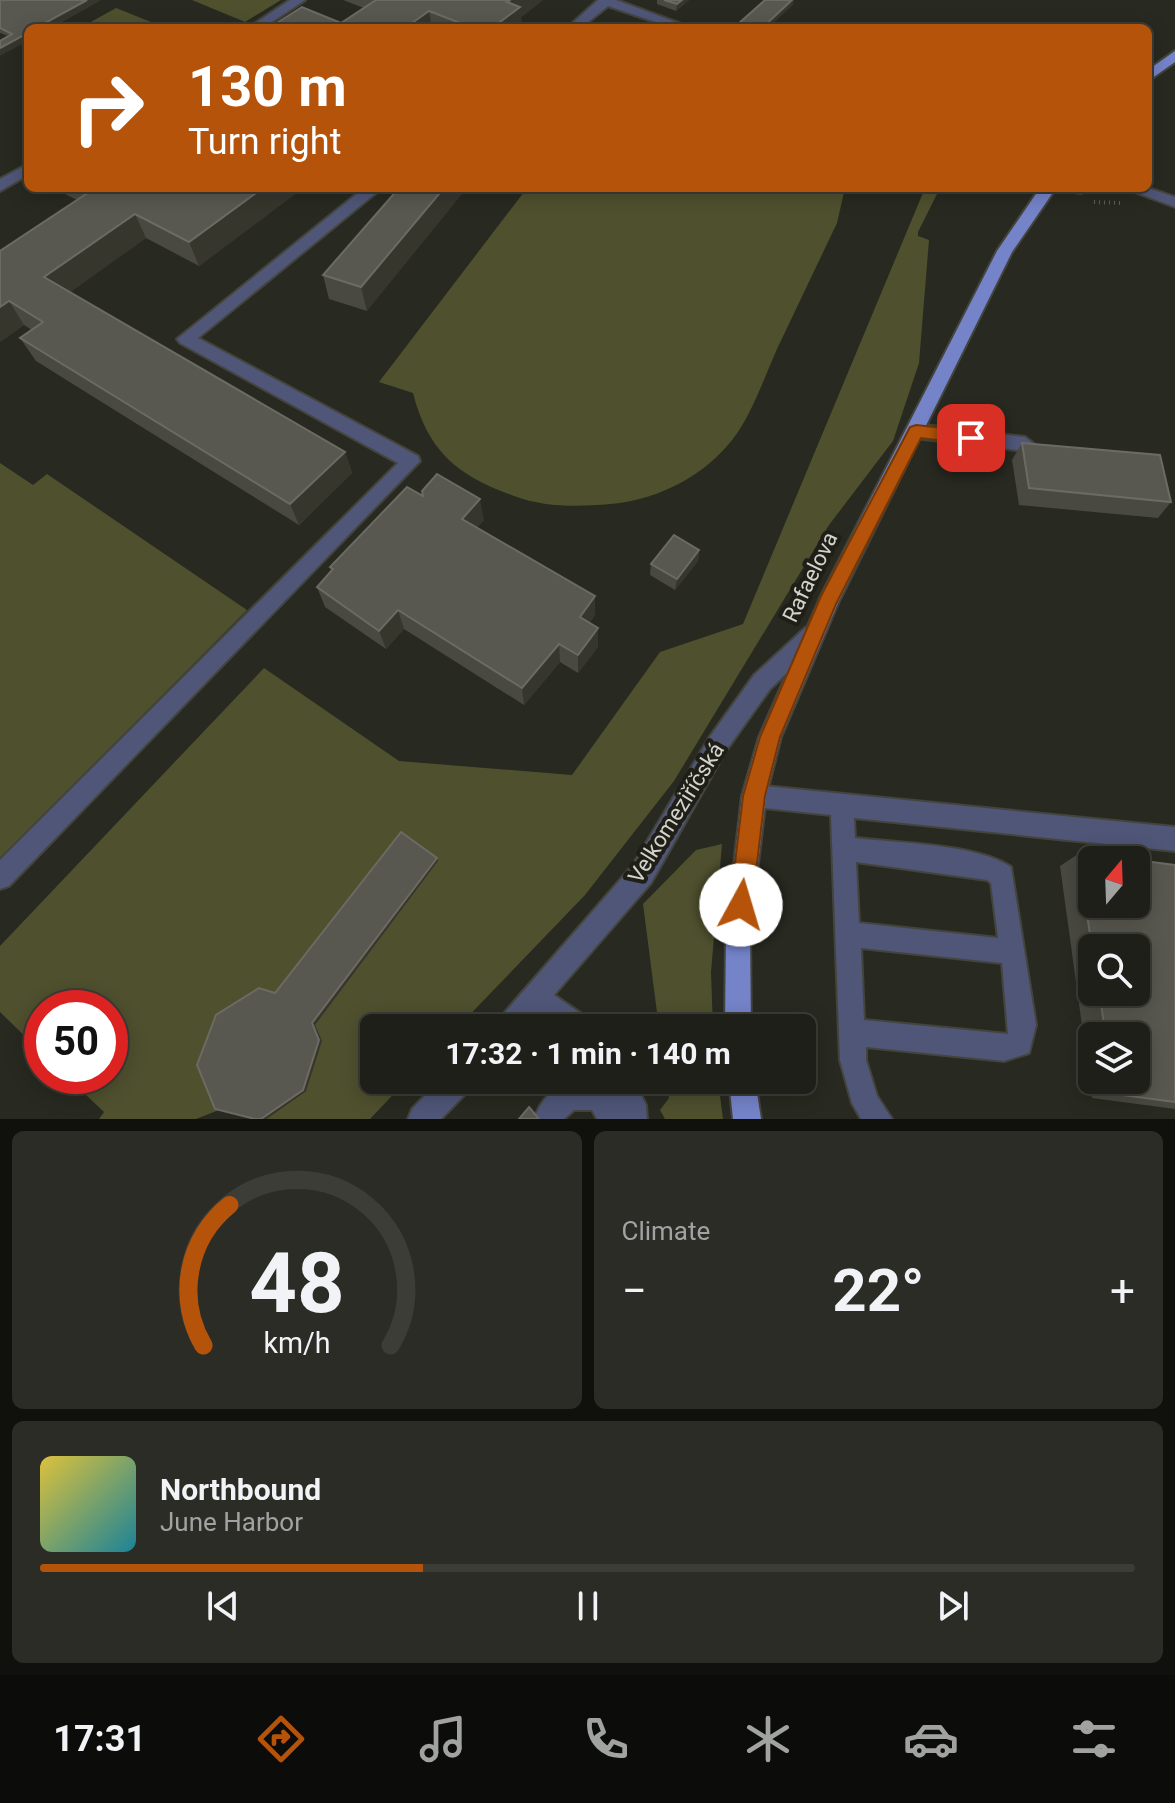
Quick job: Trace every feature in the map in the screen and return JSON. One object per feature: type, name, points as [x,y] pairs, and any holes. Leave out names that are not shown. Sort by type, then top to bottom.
[{"type":"main road","points":[[1152,74],[1175,55]]},
{"type":"main road","name":"Rafaelova","points":[[738,1014],[738,932],[754,796],[770,737],[812,635],[1005,251],[1045,192]]},
{"type":"main road","points":[[744,1094],[747,1119]]},
{"type":"street","points":[[260,24],[299,0]]},
{"type":"street","points":[[578,24],[605,0],[674,24]]},
{"type":"street","points":[[0,186],[24,171]]},
{"type":"street","points":[[0,877],[411,461],[186,339],[369,192]]},
{"type":"street","points":[[1133,196],[1175,202]]},
{"type":"street","points":[[916,431],[1025,444]]},
{"type":"street","name":"Velkomeziříčská","points":[[521,1014],[642,874],[717,745],[762,682],[812,635]]},
{"type":"street","points":[[754,796],[1175,839]]},
{"type":"street","points":[[842,805],[853,1060],[866,1103],[878,1119]]},
{"type":"street","points":[[844,849],[992,869],[1002,876],[1023,1025],[1020,1044],[1004,1048],[852,1032]]},
{"type":"street","points":[[848,934],[1013,952]]},
{"type":"street","points":[[536,998],[559,1014]]},
{"type":"street","points":[[422,1119],[446,1094]]},
{"type":"street","points":[[627,1094],[632,1105],[633,1119]]},
{"type":"street","points":[[550,1114],[568,1096],[599,1096],[612,1119]]},
{"type":"path","points":[[1092,202],[1133,196]]},
{"type":"green space","points":[[192,0],[281,0],[245,22]]},
{"type":"green space","points":[[116,8],[156,24],[87,24]]},
{"type":"green space","points":[[524,192],[844,192],[837,223],[744,423],[710,463],[677,485],[658,493],[618,503],[576,506],[534,502],[514,496],[461,470],[448,459],[427,431],[413,393],[379,382]]},
{"type":"green space","points":[[923,192],[938,192],[918,232],[918,236],[929,240],[919,363],[893,441],[829,525],[674,781],[585,895],[470,1014],[360,1014],[360,1094],[394,1094],[370,1119],[266,1119],[306,1091],[219,1110],[196,1119],[99,1119],[104,1112],[85,1094],[128,1094],[128,990],[24,990],[24,1035],[0,1012],[0,946],[264,668],[399,761],[572,775],[660,652],[743,624]]},
{"type":"green space","points":[[0,463],[33,485],[47,474],[247,610],[0,859]]},
{"type":"green space","points":[[722,844],[711,972],[712,1014],[657,1014],[643,904],[696,850]]},
{"type":"green space","points":[[669,1094],[720,1094],[723,1119],[665,1119],[660,1110]]},
{"type":"building","points":[[0,0],[87,0],[43,24],[24,24],[24,35],[0,48],[0,41],[12,34],[0,28]]},
{"type":"building","points":[[376,0],[510,0],[507,2],[520,7],[497,24],[463,24],[429,11],[411,24],[275,24],[302,7],[341,23]]},
{"type":"building","points":[[765,0],[792,0],[766,24],[738,24]]},
{"type":"building","points":[[89,192],[258,192],[189,242],[135,214],[44,277],[345,452],[290,504],[20,338],[43,322],[9,301],[0,307],[0,251]]},
{"type":"building","points":[[396,192],[441,192],[361,287],[323,275]]},
{"type":"building","points":[[1022,443],[1160,455],[1171,502],[1029,488]]},
{"type":"building","points":[[437,474],[480,499],[462,519],[595,596],[580,617],[598,628],[578,655],[559,644],[522,688],[398,610],[379,631],[317,587],[333,569],[330,567],[407,487],[423,496],[422,491]]},
{"type":"building","points":[[674,535],[699,550],[677,579],[651,564]]},
{"type":"building","points":[[401,832],[437,858],[312,1023],[319,1040],[303,1090],[261,1119],[215,1109],[197,1065],[216,1015],[259,988],[275,993]]},
{"type":"building","points":[[1150,862],[1175,865],[1175,1102],[1115,1094],[1150,1094],[1150,1022],[1104,1022],[1101,1006],[1150,1006],[1150,934],[1090,934],[1088,918],[1150,918]]},
{"type":"building","points":[[529,1107],[539,1119],[519,1119]]},
{"type":"route","points":[[741,905],[754,796],[770,737],[828,602],[916,431],[971,438]]}]
